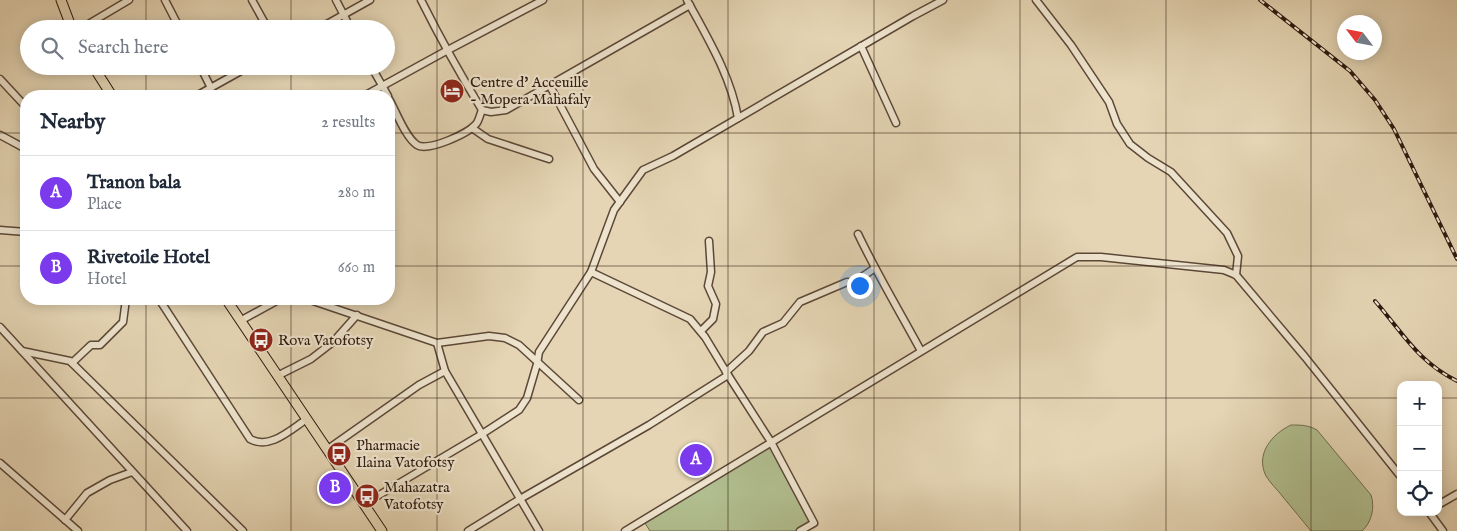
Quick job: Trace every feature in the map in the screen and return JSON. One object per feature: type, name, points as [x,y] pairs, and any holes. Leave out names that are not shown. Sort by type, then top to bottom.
[{"type":"main road","points":[[61,0],[69,20]]},
{"type":"main road","points":[[99,75],[108,90]]},
{"type":"main road","points":[[230,305],[382,531]]},
{"type":"street","points":[[95,20],[129,0]]},
{"type":"street","points":[[165,0],[175,20]]},
{"type":"street","points":[[252,0],[263,20]]},
{"type":"street","points":[[336,0],[346,20]]},
{"type":"street","points":[[335,20],[370,0]]},
{"type":"street","points":[[421,0],[446,50],[482,110],[491,112],[506,110],[550,86],[688,3],[725,74],[734,96],[738,118]]},
{"type":"street","points":[[376,90],[446,50],[543,0]]},
{"type":"street","points":[[364,504],[482,434],[518,410],[527,398],[539,352],[591,272],[614,210],[643,170],[673,156],[861,46],[944,0]]},
{"type":"street","points":[[1036,0],[1071,45],[1109,102],[1117,124],[1130,144],[1171,172],[1227,233],[1238,256],[1236,276]]},
{"type":"street","points":[[861,46],[896,123]]},
{"type":"street","points":[[204,75],[211,88]]},
{"type":"street","points":[[207,90],[234,75]]},
{"type":"street","points":[[376,75],[384,90]]},
{"type":"street","points":[[0,79],[20,101]]},
{"type":"street","points":[[550,86],[594,169],[620,202]]},
{"type":"street","points":[[395,110],[411,140],[419,146],[434,146],[472,128],[477,124],[482,110]]},
{"type":"street","points":[[472,128],[488,139],[549,159]]},
{"type":"street","points":[[0,135],[20,146]]},
{"type":"street","points":[[0,230],[20,232]]},
{"type":"street","points":[[858,234],[867,256],[921,352]]},
{"type":"street","points":[[701,331],[713,319],[716,304],[708,286],[711,272],[709,241]]},
{"type":"street","points":[[625,531],[1077,257],[1101,257],[1224,270],[1236,276],[1397,472]]},
{"type":"street","points":[[468,531],[649,425],[727,373],[749,351],[763,332],[783,322],[800,302],[847,282],[853,283],[875,268]]},
{"type":"street","points":[[591,272],[690,318],[701,331],[771,442],[814,523],[800,531]]},
{"type":"street","points":[[72,363],[91,345],[100,345],[123,322],[125,305]]},
{"type":"street","points":[[163,305],[250,439],[258,443],[278,439],[307,419]]},
{"type":"street","points":[[240,321],[269,305]]},
{"type":"street","points":[[326,305],[438,343],[489,336],[505,338],[519,345],[537,360],[579,400]]},
{"type":"street","points":[[277,376],[311,359],[333,342],[357,315]]},
{"type":"street","points":[[0,327],[187,531]]},
{"type":"street","points":[[438,343],[445,371],[539,531]]},
{"type":"street","points":[[22,352],[72,363],[243,531]]},
{"type":"street","points":[[328,449],[419,385],[445,371]]},
{"type":"street","points":[[0,463],[78,531]]},
{"type":"street","points":[[65,520],[87,493],[110,480],[132,472]]},
{"type":"street","points":[[1442,503],[1457,494]]},
{"type":"street","points":[[1432,516],[1443,531]]},
{"type":"green space","points":[[1291,425],[1311,427],[1317,430],[1371,495],[1373,504],[1372,514],[1362,531],[1311,531],[1268,479],[1263,468],[1264,453],[1272,439]]},
{"type":"green space","points":[[771,442],[814,523],[800,531],[650,531],[643,520]]},
{"type":"railway","points":[[1260,0],[1350,71],[1375,100],[1394,129],[1457,259]]},
{"type":"railway","points":[[1375,301],[1412,346],[1431,365],[1457,381]]},
{"type":"place","name":"Centre d' Acceuille - Mopera Mahafaly","points":[[452,91]]},
{"type":"place","name":"Rova Vatofotsy","points":[[261,340]]},
{"type":"place","name":"Pharmacie Ilaina Vatofotsy","points":[[339,454]]},
{"type":"place","name":"Tranon bala","points":[[696,460]]},
{"type":"place","name":"Rivetoile Hotel","points":[[335,488]]},
{"type":"place","name":"Mahazatra Vatofotsy","points":[[367,496]]}]
